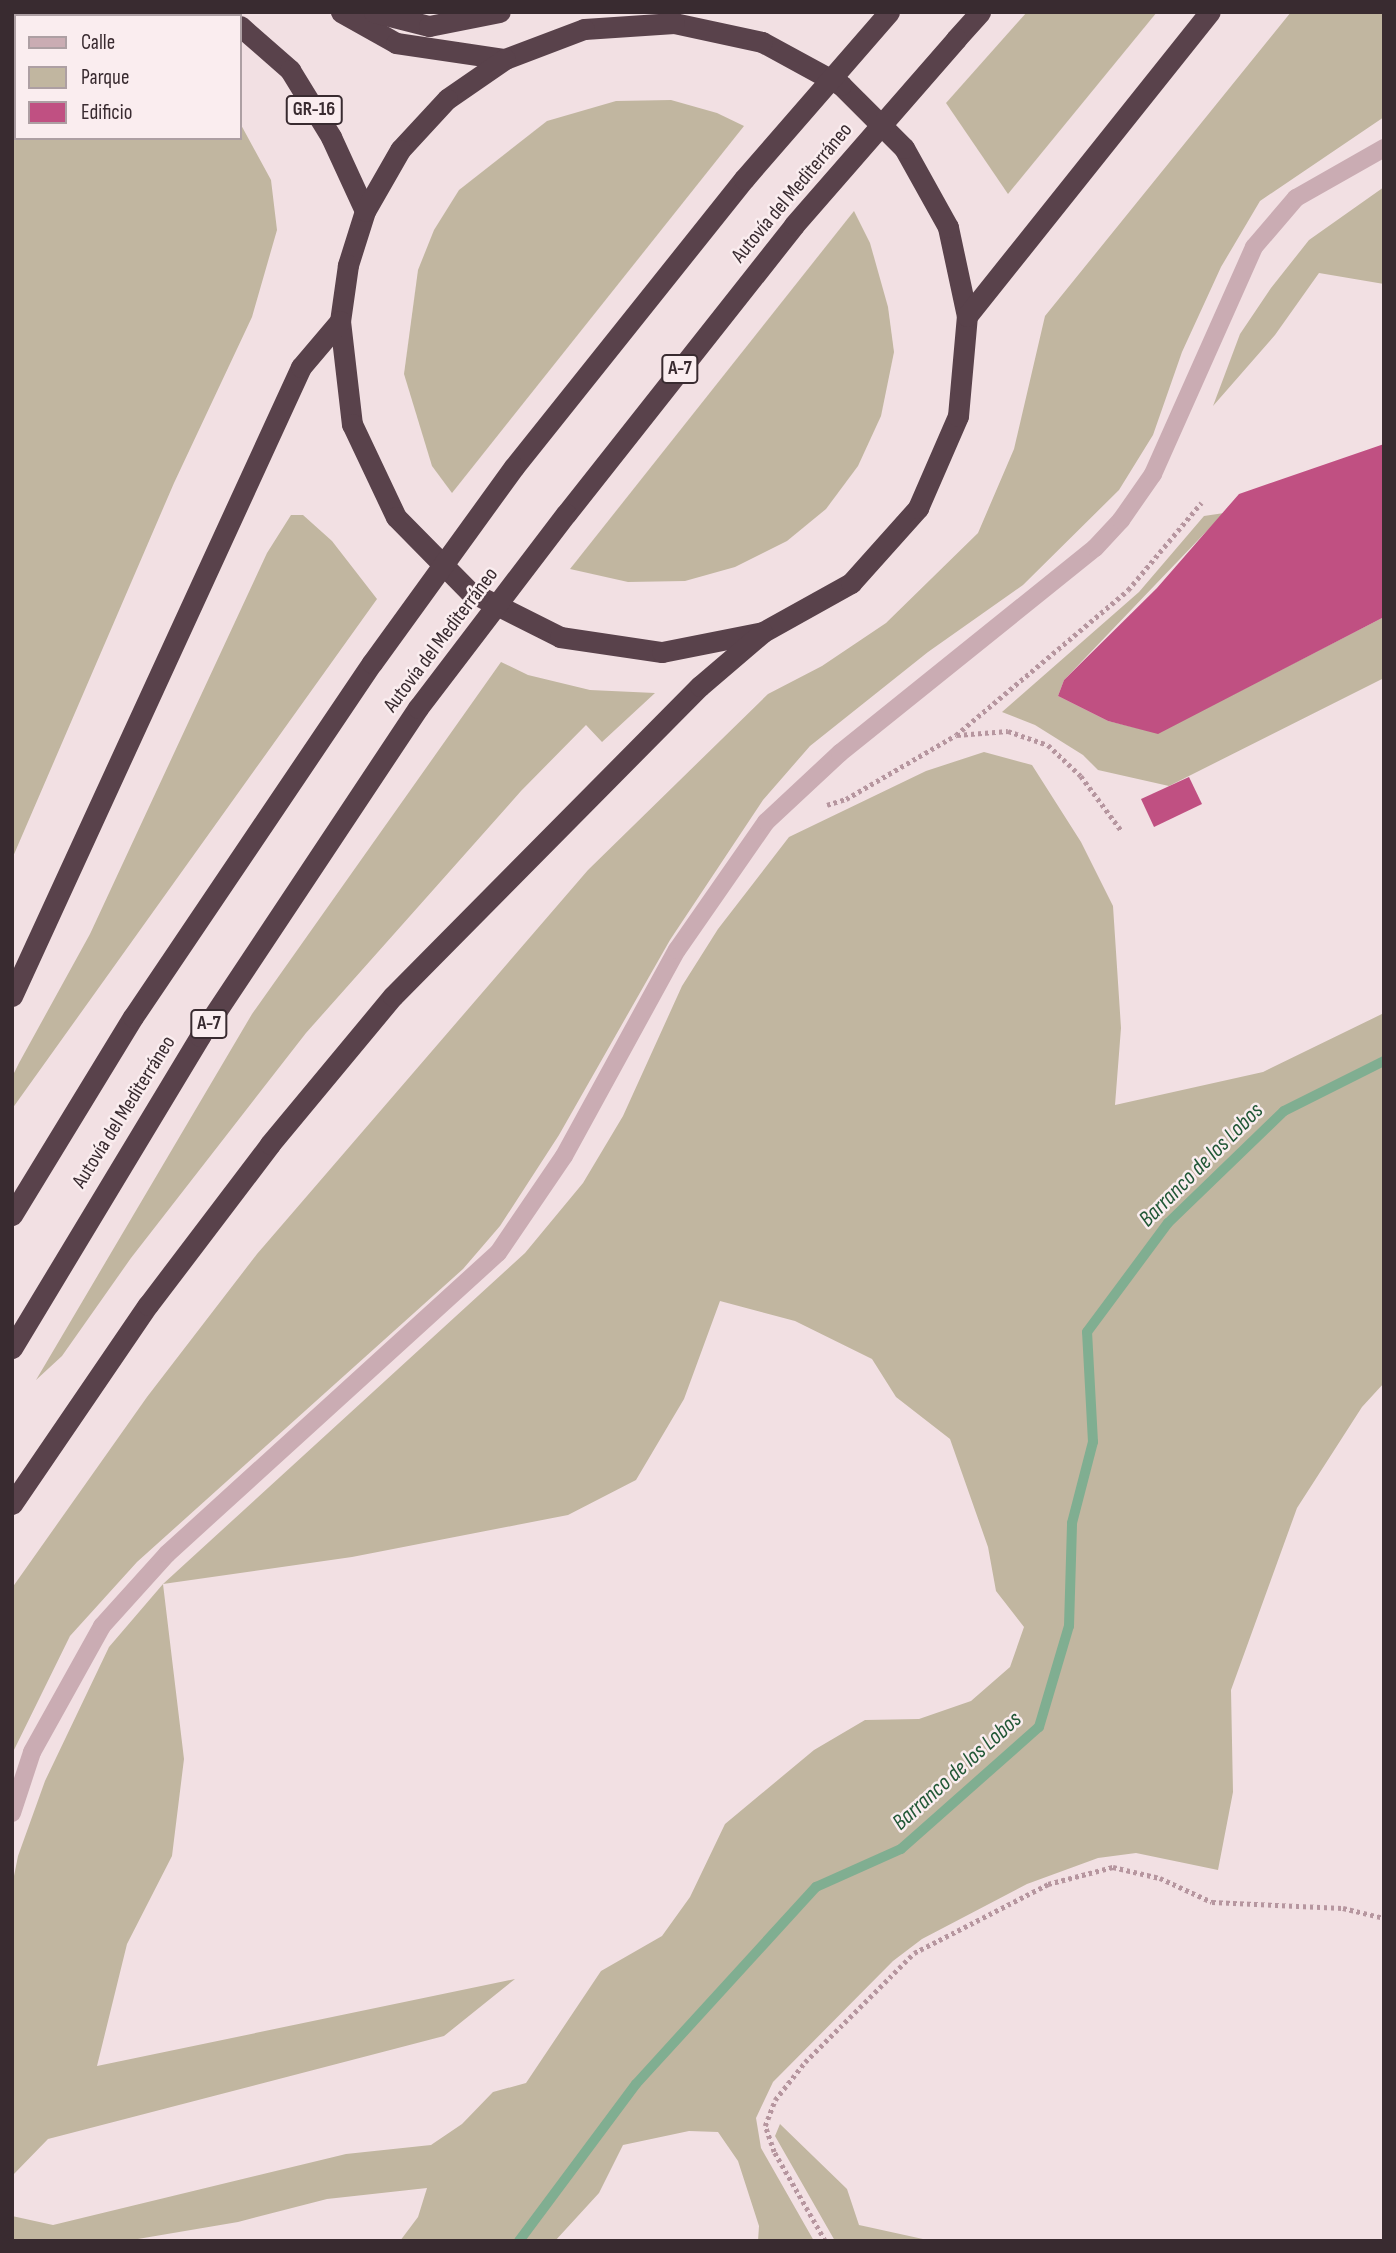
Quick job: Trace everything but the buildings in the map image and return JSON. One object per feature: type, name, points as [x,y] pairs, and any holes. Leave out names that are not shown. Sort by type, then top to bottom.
[{"type":"highway","points":[[341,12],[396,43],[505,59]]},
{"type":"highway","points":[[374,12],[429,26],[500,12]]},
{"type":"highway","points":[[584,29],[603,12]]},
{"type":"highway","name":"Autovía del Mediterráneo","points":[[12,1215],[133,1017],[372,663],[514,467],[744,179],[889,12]]},
{"type":"highway","name":"Autovía del Mediterráneo","points":[[12,1348],[201,1036],[418,708],[566,514],[794,225],[981,12]]},
{"type":"highway","points":[[967,316],[1210,12]]},
{"type":"highway","points":[[12,1504],[148,1306],[270,1144],[393,996],[699,686],[763,632],[851,583],[918,508],[958,416],[967,316],[948,227],[904,148],[841,85],[762,42],[674,23],[584,29],[505,59],[447,99],[400,150],[365,211],[348,265],[340,321],[352,424],[396,517],[468,591],[561,637],[662,652],[763,632]]},
{"type":"highway","name":"GR-16","points":[[242,28],[290,70],[331,137],[365,211]]},
{"type":"highway","points":[[12,996],[301,368],[340,321]]},
{"type":"street","points":[[12,1813],[32,1752],[102,1626],[167,1554],[499,1253],[564,1156],[677,950],[766,822],[840,753],[1094,548],[1122,520],[1153,474],[1254,247],[1296,198],[1384,148]]},
{"type":"path","points":[[820,807],[846,799],[956,735],[1128,590],[1202,503]]},
{"type":"path","points":[[956,735],[1008,731],[1048,745],[1081,776],[1121,830]]},
{"type":"path","points":[[825,2241],[774,2152],[765,2126],[775,2100],[805,2062],[914,1953],[1048,1884],[1113,1867],[1160,1878],[1212,1902],[1343,1908],[1384,1918]]},
{"type":"green space","points":[[12,12],[66,14],[14,14],[14,140],[242,140],[242,127],[271,180],[277,230],[252,317],[174,483],[12,859]]},
{"type":"green space","points":[[1027,12],[1157,12],[1008,194],[946,103]]},
{"type":"green space","points":[[1291,12],[1384,12],[1384,117],[1260,201],[1221,267],[1182,352],[1153,435],[1119,490],[1023,585],[928,652],[810,746],[763,800],[670,940],[559,1135],[500,1226],[463,1269],[137,1562],[70,1636],[12,1754],[12,1588],[147,1397],[257,1254],[588,870],[768,694],[822,666],[886,623],[978,533],[1014,449],[1045,316]]},
{"type":"green space","points":[[671,100],[717,113],[744,126],[452,493],[432,466],[404,374],[418,270],[434,230],[459,190],[547,121],[616,101]]},
{"type":"green space","points":[[1384,187],[1384,284],[1319,273],[1275,335],[1213,406],[1240,334],[1271,288],[1309,240]]},
{"type":"green space","points":[[854,211],[870,243],[888,307],[894,352],[881,416],[858,466],[826,509],[787,541],[735,567],[685,581],[628,582],[570,569]]},
{"type":"green space","points":[[1224,513],[1064,680],[1058,696],[1108,721],[1158,733],[1384,617],[1384,678],[1169,786],[1098,770],[1083,755],[1035,725],[1002,712],[1139,592],[1204,516]]},
{"type":"green space","points":[[291,515],[303,515],[332,541],[377,599],[12,1109],[12,1077],[90,934],[267,553]]},
{"type":"green space","points":[[501,662],[528,675],[590,690],[655,693],[602,742],[586,725],[521,791],[306,1033],[131,1258],[62,1356],[36,1380],[252,1014]]},
{"type":"green space","points":[[984,752],[1032,765],[1081,842],[1113,906],[1121,1028],[1115,1105],[1263,1072],[1384,1013],[1384,1383],[1362,1407],[1297,1508],[1231,1690],[1233,1792],[1218,1870],[1136,1853],[1098,1858],[1027,1884],[922,1939],[893,1961],[773,2082],[756,2118],[761,2148],[814,2241],[758,2241],[759,2226],[738,2161],[718,2132],[689,2131],[623,2145],[599,2193],[555,2241],[400,2241],[418,2217],[427,2188],[327,2199],[238,2222],[126,2241],[12,2241],[12,2216],[53,2225],[346,2154],[431,2145],[462,2124],[493,2092],[526,2083],[601,1971],[662,1936],[690,1897],[725,1824],[814,1750],[865,1720],[919,1719],[971,1701],[1010,1667],[1024,1627],[996,1591],[988,1547],[950,1439],[896,1397],[872,1359],[795,1321],[720,1301],[684,1399],[636,1480],[568,1515],[352,1557],[163,1584],[525,1253],[583,1183],[623,1116],[682,986],[718,929],[789,837],[926,771]]},
{"type":"green space","points":[[163,1584],[184,1759],[172,1856],[127,1944],[97,2066],[515,1979],[444,2036],[48,2139],[12,2176],[12,1886],[18,1856],[45,1781],[109,1647]]},
{"type":"green space","points":[[780,2124],[847,2189],[859,2225],[932,2241],[835,2241],[775,2136]]},
{"type":"waterway","name":"Barranco de los Lobos","points":[[519,2241],[636,2084],[816,1887],[901,1849],[1039,1727],[1069,1626],[1072,1523],[1093,1442],[1087,1332],[1168,1223],[1284,1111],[1384,1061]]}]
